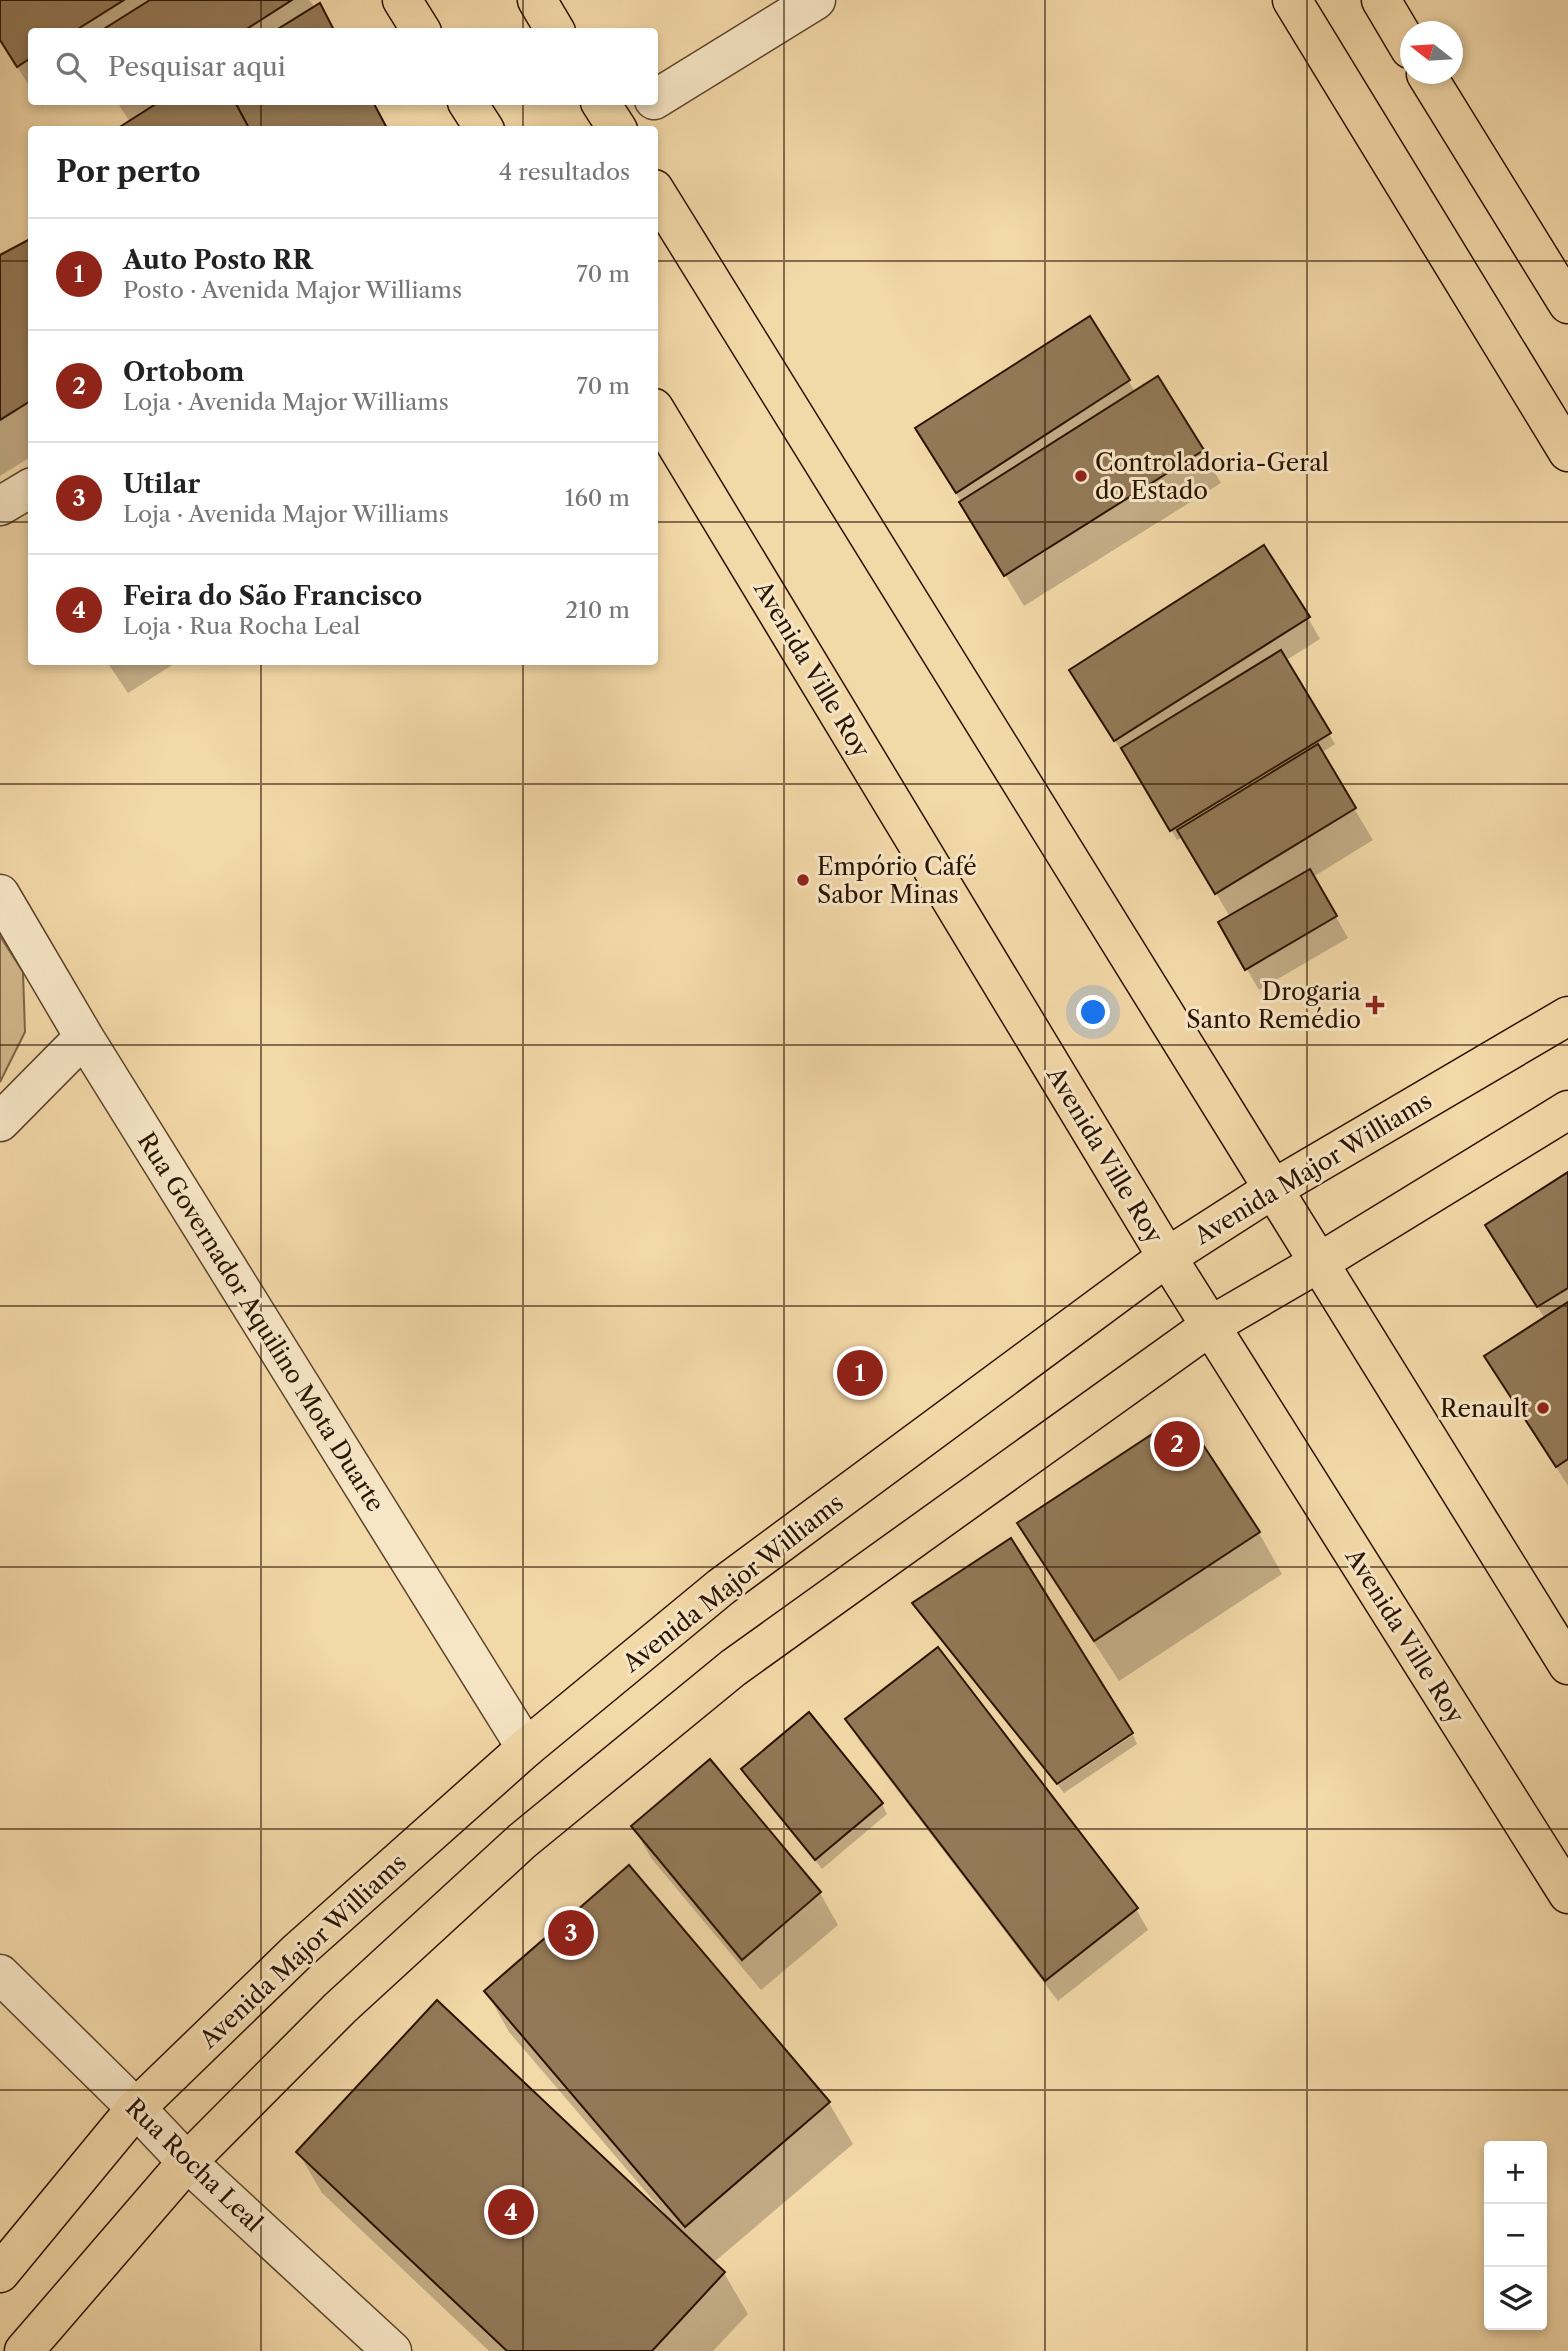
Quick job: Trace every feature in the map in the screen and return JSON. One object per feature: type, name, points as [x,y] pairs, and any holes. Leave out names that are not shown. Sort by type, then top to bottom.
[{"type":"main road","points":[[402,0],[420,28]]},
{"type":"main road","points":[[537,0],[554,28]]},
{"type":"main road","points":[[1292,0],[1568,452]]},
{"type":"main road","points":[[1381,0],[1400,32]]},
{"type":"main road","points":[[1432,84],[1568,304]]},
{"type":"main road","points":[[469,105],[482,126]]},
{"type":"main road","points":[[658,194],[1568,1665]]},
{"type":"main road","name":"Avenida Ville Roy","points":[[658,415],[1167,1257],[1568,1894]]},
{"type":"main road","name":"Avenida Major Williams","points":[[0,2273],[136,2108],[298,1951],[526,1748],[721,1587],[1167,1257],[1273,1189],[1568,1016]]},
{"type":"main road","points":[[24,2351],[187,2162],[340,2008],[522,1841],[733,1668],[1210,1326],[1568,1110]]},
{"type":"street","points":[[658,98],[816,0]]},
{"type":"street","points":[[611,118],[643,105]]},
{"type":"street","points":[[0,506],[28,488]]},
{"type":"street","name":"Rua Governador Aquilino Mota Duarte","points":[[0,894],[84,1037],[526,1748]]},
{"type":"street","points":[[0,1122],[84,1037]]},
{"type":"street","name":"Rua Rocha Leal","points":[[0,1974],[187,2162],[392,2351]]},
{"type":"shaded area","points":[[0,936],[23,972],[25,1032],[0,1082]]},
{"type":"building","points":[[0,0],[124,0],[79,28],[28,28],[28,60],[17,67],[0,40]]},
{"type":"building","points":[[150,0],[292,0],[248,28],[105,28]]},
{"type":"building","points":[[320,3],[333,28],[279,28]]},
{"type":"building","points":[[154,105],[237,105],[248,126],[121,126]]},
{"type":"building","points":[[237,105],[375,105],[386,126],[248,126]]},
{"type":"building","points":[[28,240],[28,402],[0,420],[0,255]]},
{"type":"building","points":[[1090,316],[1130,380],[956,493],[915,428]]},
{"type":"building","name":"Controladoria-Geral do Estado","points":[[1158,376],[1204,450],[1004,576],[959,502]]},
{"type":"building","points":[[1264,545],[1310,617],[1114,741],[1069,670]]},
{"type":"building","points":[[1281,650],[1331,733],[1170,831],[1121,748]]},
{"type":"building","points":[[1318,744],[1356,808],[1215,894],[1177,830]]},
{"type":"building","points":[[1310,869],[1337,916],[1245,970],[1218,922]]},
{"type":"building","points":[[1568,1172],[1568,1288],[1537,1307],[1485,1225]]},
{"type":"building","name":"Renault","points":[[1568,1302],[1568,1459],[1556,1467],[1484,1356]]},
{"type":"building","points":[[1180,1423],[1190,1427],[1198,1437],[1260,1532],[1094,1641],[1017,1523],[1160,1429]]},
{"type":"building","points":[[1011,1538],[1133,1733],[1057,1784],[912,1603]]},
{"type":"building","points":[[938,1647],[1138,1908],[1045,1981],[845,1719]]},
{"type":"building","points":[[809,1712],[883,1803],[815,1860],[741,1769]]},
{"type":"building","points":[[710,1759],[821,1892],[742,1960],[631,1826]]},
{"type":"building","points":[[629,1865],[830,2102],[685,2227],[484,1991]]},
{"type":"building","points":[[437,2000],[725,2272],[652,2351],[507,2351],[296,2152]]},
{"type":"place","name":"Controladoria-Geral do Estado","points":[[1081,476]]},
{"type":"place","name":"Empório Café Sabor Minas","points":[[803,880]]},
{"type":"place","name":"Drogaria Santo Remédio","points":[[1375,1005]]},
{"type":"place","name":"Auto Posto RR","points":[[860,1373]]},
{"type":"place","name":"Renault","points":[[1543,1408]]},
{"type":"place","name":"Ortobom","points":[[1177,1444]]},
{"type":"place","name":"Utilar","points":[[571,1933]]},
{"type":"place","name":"Feira do São Francisco","points":[[511,2212]]}]
